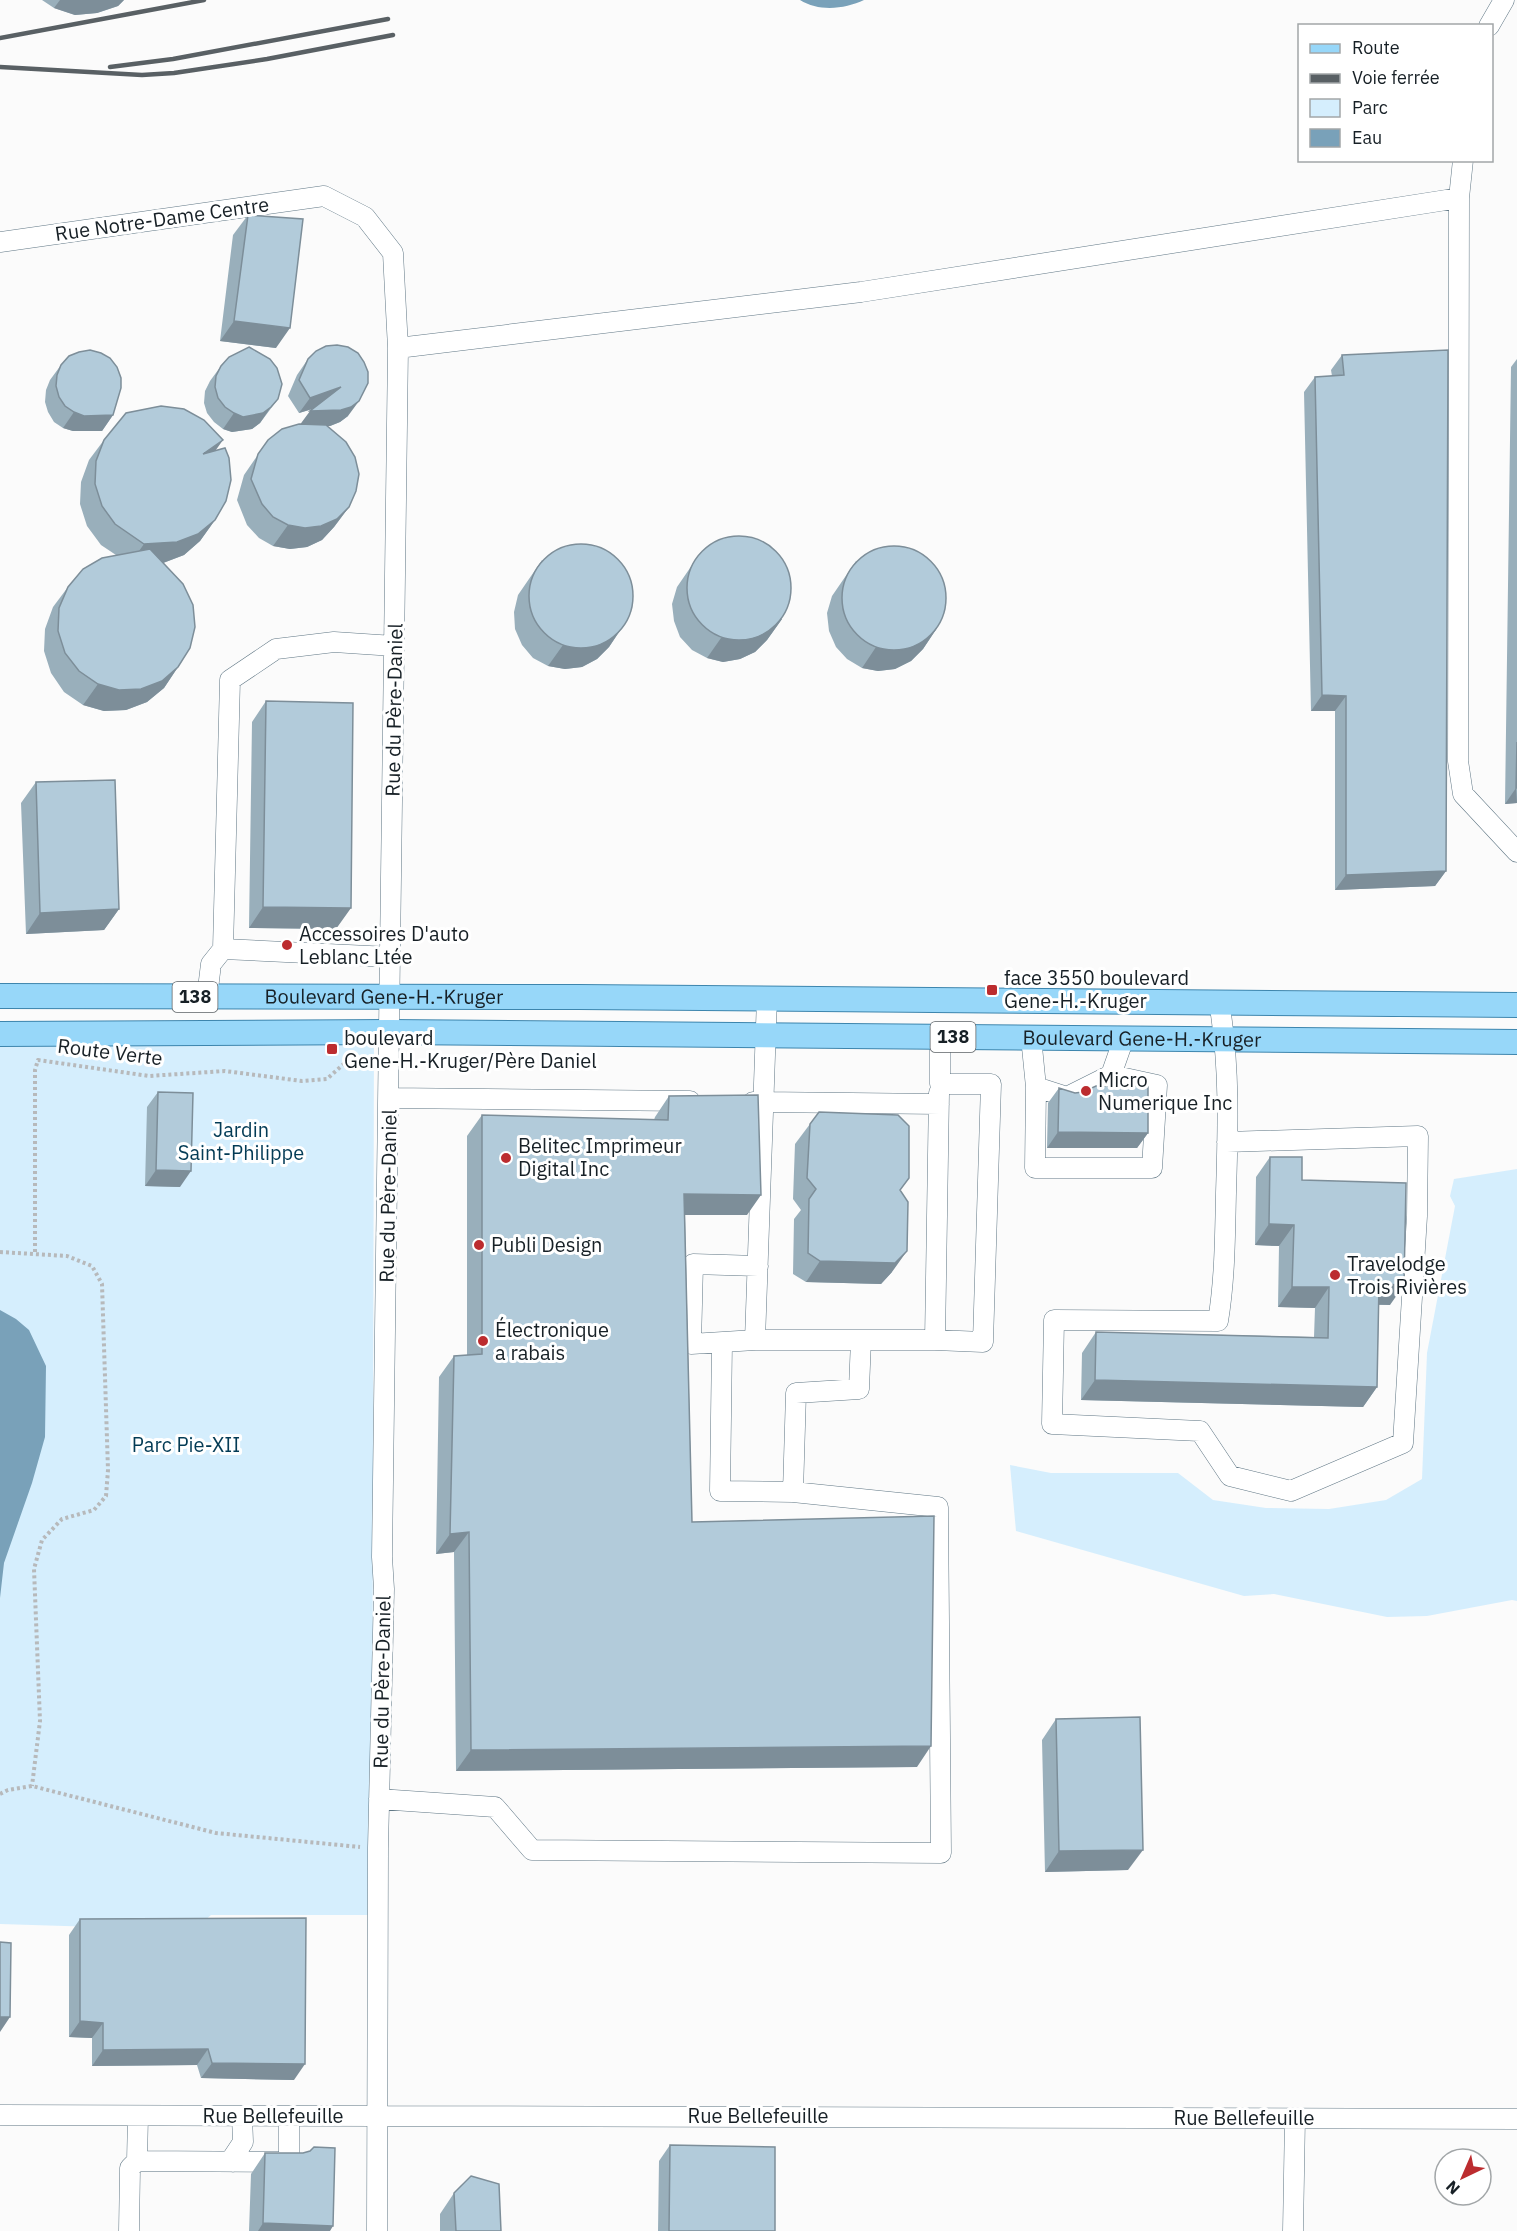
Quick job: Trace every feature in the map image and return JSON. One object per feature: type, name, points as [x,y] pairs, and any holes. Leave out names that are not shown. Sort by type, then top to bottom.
[{"type":"main road","name":"Boulevard Gene-H.-Kruger","points":[[0,996],[767,998],[1517,1005]]},
{"type":"main road","name":"Boulevard Gene-H.-Kruger","points":[[0,1034],[390,1032],[1517,1041]]},
{"type":"street","points":[[1490,24],[1504,0]]},
{"type":"street","points":[[1463,162],[1459,198],[1458,761],[1463,794],[1517,852]]},
{"type":"street","name":"Rue Notre-Dame Centre","points":[[0,242],[324,196]]},
{"type":"street","name":"Rue du Père-Daniel","points":[[324,196],[365,217],[393,253],[398,348],[382,1557],[384,1589],[378,1848],[377,2231]]},
{"type":"street","points":[[398,348],[861,292],[1459,198]]},
{"type":"street","points":[[207,997],[211,964],[223,950],[230,680],[276,649],[334,642],[394,646]]},
{"type":"street","points":[[223,950],[390,957]]},
{"type":"street","points":[[755,1340],[767,998]]},
{"type":"street","points":[[1219,1002],[1225,1039],[1227,1142],[1223,1290],[1218,1321],[1054,1320],[1052,1424],[1200,1431],[1230,1476],[1292,1491],[1403,1443],[1417,1216],[1419,1136],[1227,1142]]},
{"type":"street","points":[[935,1340],[940,1037]]},
{"type":"street","points":[[1031,1037],[1036,1087],[1035,1167],[1152,1168],[1157,1085],[1111,1075],[1067,1097],[1036,1087]]},
{"type":"street","points":[[1111,1075],[1124,1038]]},
{"type":"street","points":[[758,1266],[693,1264],[691,1344],[755,1340],[983,1342],[991,1084],[940,1084]]},
{"type":"street","points":[[389,1098],[705,1101]]},
{"type":"street","points":[[729,1102],[939,1104]]},
{"type":"street","points":[[793,1492],[796,1393],[859,1389],[861,1340]]},
{"type":"street","points":[[379,1799],[495,1807],[532,1850],[941,1853],[938,1507],[793,1492],[720,1491],[722,1343]]},
{"type":"street","name":"Rue Bellefeuille","points":[[0,2115],[1517,2119]]},
{"type":"street","points":[[129,2231],[130,2168],[137,2161],[138,2116]]},
{"type":"street","points":[[233,2162],[233,2157],[243,2142],[242,2116]]},
{"type":"street","points":[[137,2161],[290,2162],[289,2116]]},
{"type":"street","points":[[1293,2231],[1295,2118]]},
{"type":"path","name":"Route Verte","points":[[35,1252],[35,1070],[38,1060],[149,1076],[225,1071],[302,1082],[327,1078],[349,1058],[390,1032]]},
{"type":"path","points":[[0,1252],[35,1252],[67,1256],[92,1266],[102,1284],[108,1470],[105,1496],[94,1510],[62,1519],[42,1540],[34,1569],[40,1721],[32,1786]]},
{"type":"path","points":[[0,1794],[8,1790],[32,1786],[216,1833],[378,1848]]},
{"type":"green space","name":"Parc Pie-XII","points":[[0,1025],[374,1028],[372,1915],[211,1915],[194,1930],[0,1924]]},
{"type":"green space","points":[[1517,1169],[1517,1601],[1512,1600],[1427,1616],[1387,1617],[1274,1594],[1244,1596],[1016,1531],[1010,1465],[1051,1473],[1178,1473],[1213,1500],[1266,1508],[1329,1509],[1386,1500],[1422,1479],[1427,1353],[1455,1206],[1450,1196],[1454,1179]]},
{"type":"water","points":[[800,0],[864,0],[849,5],[824,8]]},
{"type":"water","points":[[0,1310],[29,1330],[46,1366],[45,1437],[32,1483],[4,1563],[0,1598]]},
{"type":"building","points":[[248,215],[303,219],[290,328],[234,321]]},
{"type":"building","points":[[326,346],[348,347],[358,353],[368,372],[368,383],[359,401],[351,407],[341,410],[310,411],[341,387],[310,398],[299,380],[308,359],[316,351]]},
{"type":"building","points":[[249,347],[270,359],[277,368],[282,384],[278,399],[271,407],[263,413],[243,417],[225,407],[218,398],[215,387],[216,376],[221,366],[229,357]]},
{"type":"building","points":[[90,350],[110,358],[121,378],[121,388],[113,415],[84,416],[65,406],[59,397],[56,386],[61,365],[69,356]]},
{"type":"building","points":[[1448,350],[1446,871],[1346,875],[1346,696],[1322,695],[1315,377],[1344,375],[1342,355]]},
{"type":"building","points":[[161,406],[184,409],[204,420],[223,440],[203,454],[225,448],[229,458],[231,480],[226,501],[215,520],[198,534],[177,542],[144,544],[115,524],[102,506],[95,484],[96,461],[104,440],[126,413]]},
{"type":"building","points":[[299,424],[326,425],[346,442],[355,457],[359,474],[356,491],[349,507],[337,519],[321,526],[305,528],[288,525],[273,517],[262,504],[251,479],[258,454],[268,440],[282,429]]},
{"type":"building","points":[[739,536],[759,540],[776,551],[787,568],[791,588],[787,608],[776,625],[759,636],[739,640],[719,636],[702,625],[691,608],[687,588],[691,568],[702,551],[719,540]]},
{"type":"building","points":[[581,544],[601,548],[618,559],[629,576],[633,596],[629,616],[618,633],[601,644],[581,648],[561,644],[544,633],[533,616],[529,596],[533,576],[544,559],[561,548]]},
{"type":"building","points":[[894,546],[914,550],[931,561],[942,578],[946,598],[942,618],[931,635],[914,646],[894,650],[874,646],[857,635],[846,618],[842,598],[846,578],[857,561],[874,550]]},
{"type":"building","points":[[150,549],[183,584],[193,605],[195,627],[190,648],[178,667],[162,681],[141,689],[119,690],[98,684],[79,671],[65,653],[58,631],[59,608],[68,587],[83,569],[102,558]]},
{"type":"building","points":[[266,701],[353,703],[351,908],[263,907]]},
{"type":"building","points":[[1517,742],[1517,788],[1516,788]]},
{"type":"building","points":[[115,780],[119,909],[40,913],[36,782]]},
{"type":"building","points":[[1096,1086],[1148,1086],[1148,1133],[1058,1132],[1059,1088],[1075,1093]]},
{"type":"building","points":[[158,1092],[193,1093],[191,1171],[156,1170]]},
{"type":"building","points":[[758,1095],[761,1195],[684,1194],[692,1522],[934,1516],[931,1746],[471,1750],[469,1532],[450,1534],[454,1356],[482,1354],[482,1115],[668,1120],[669,1096]]},
{"type":"building","points":[[819,1112],[898,1115],[909,1126],[909,1178],[900,1190],[908,1202],[907,1251],[895,1263],[820,1261],[808,1253],[809,1199],[816,1189],[807,1178],[810,1124]]},
{"type":"building","name":"Travelodge Trois Rivières","points":[[1270,1157],[1302,1157],[1302,1180],[1406,1183],[1404,1285],[1379,1284],[1377,1387],[1095,1380],[1096,1332],[1328,1338],[1329,1287],[1292,1287],[1294,1225],[1269,1224]]},
{"type":"building","points":[[1140,1717],[1143,1850],[1059,1851],[1056,1719]]},
{"type":"building","points":[[306,1918],[305,2064],[212,2063],[208,2049],[103,2050],[103,2023],[80,2021],[80,1919]]},
{"type":"building","points":[[0,1942],[11,1943],[10,2017],[0,2017]]},
{"type":"building","points":[[670,2145],[775,2147],[775,2231],[669,2231]]},
{"type":"building","points":[[314,2147],[335,2148],[333,2226],[263,2223],[265,2153],[303,2153]]},
{"type":"building","points":[[471,2176],[499,2184],[501,2231],[456,2231],[454,2193]]},
{"type":"railway","points":[[0,38],[204,0]]},
{"type":"railway","points":[[110,67],[173,59],[388,19]]},
{"type":"railway","points":[[0,67],[142,75],[174,73],[267,59],[393,35]]},
{"type":"place","name":"Accessoires D'auto Leblanc Ltée","points":[[287,945]]},
{"type":"place","name":"face 3550 boulevard Gene-H.-Kruger","points":[[992,990]]},
{"type":"place","name":"boulevard Gene-H.-Kruger/Père Daniel","points":[[332,1049]]},
{"type":"place","name":"Micro Numerique Inc","points":[[1086,1091]]},
{"type":"place","name":"Belitec Imprimeur Digital Inc","points":[[506,1158]]},
{"type":"place","name":"Publi Design","points":[[479,1245]]},
{"type":"place","name":"Travelodge Trois Rivières","points":[[1335,1275]]},
{"type":"place","name":"Électronique a rabais","points":[[483,1341]]},
{"type":"park label","name":"Jardin Saint-Philippe","points":[[241,1142]]}]
